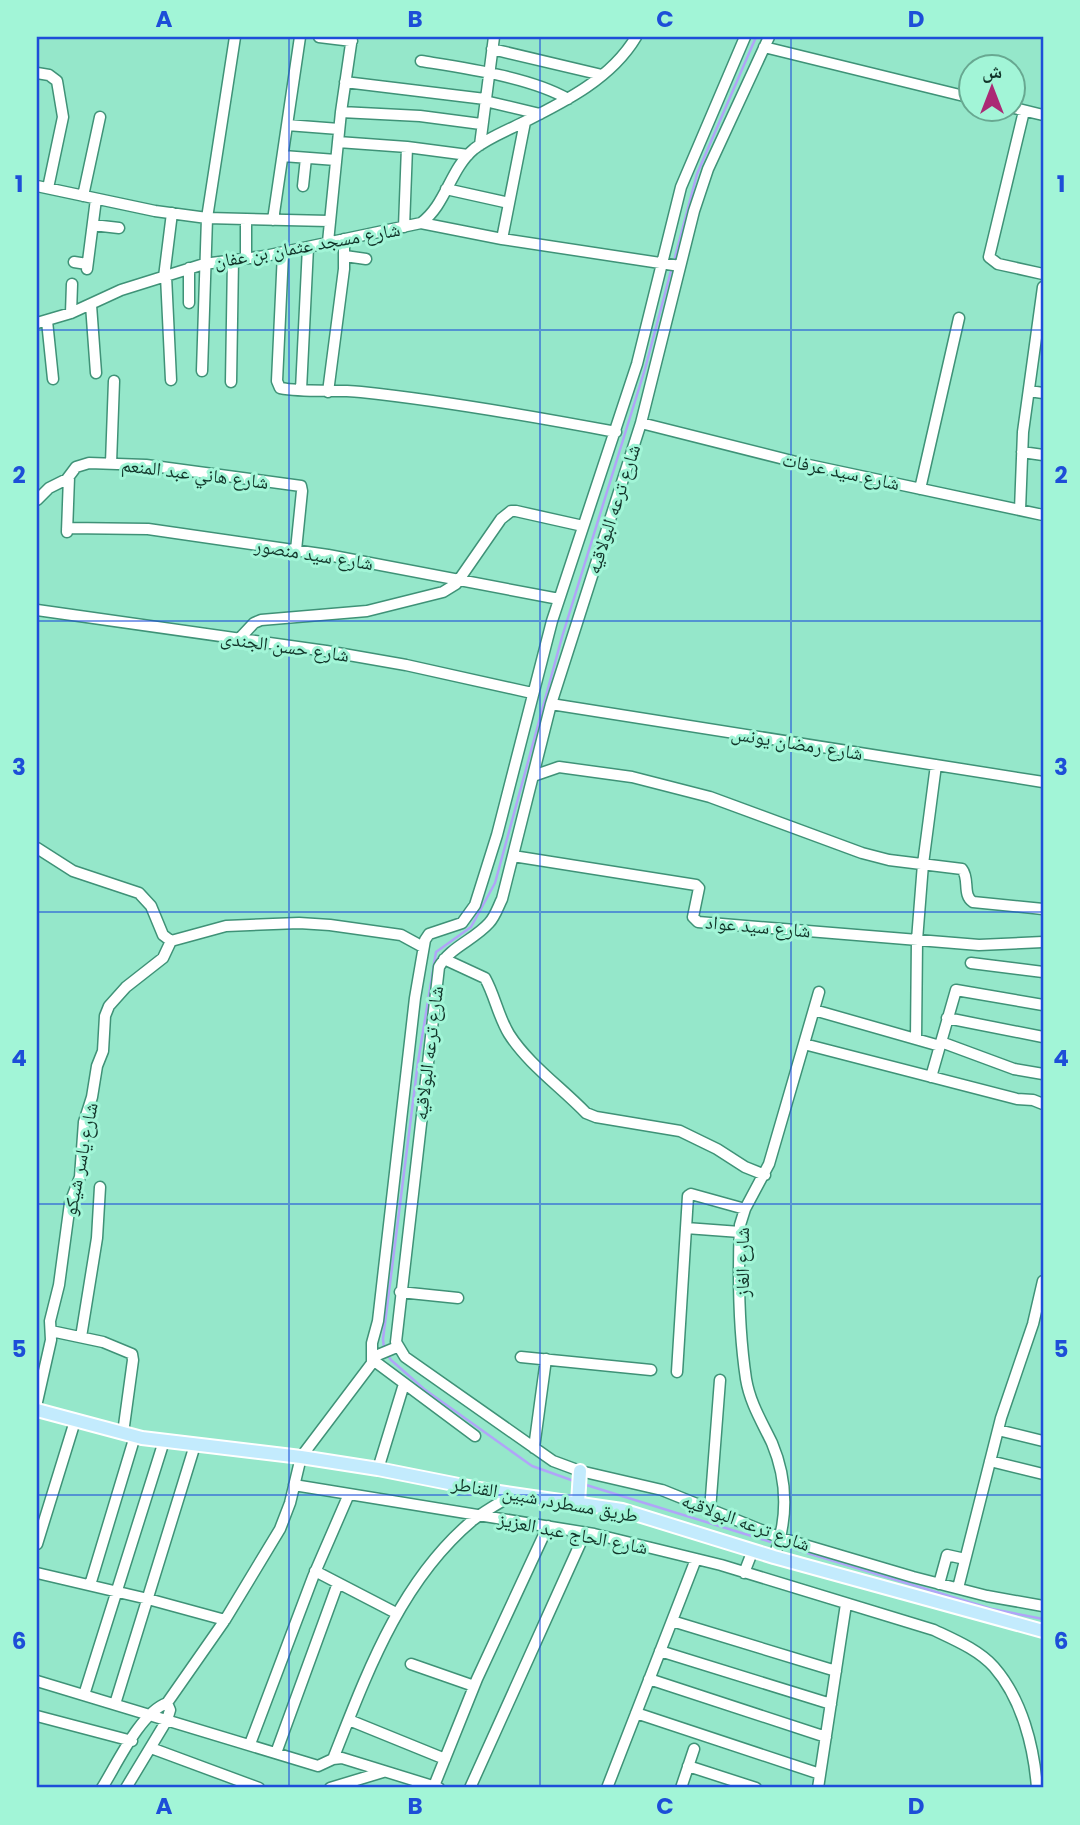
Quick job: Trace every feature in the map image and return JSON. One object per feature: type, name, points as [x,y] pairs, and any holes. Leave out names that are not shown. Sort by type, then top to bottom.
[{"type":"main road","name":"طريق مسطرد, شبين القناطر","points":[[37,1410],[129,1435],[164,1441],[378,1469],[479,1489],[578,1497],[774,1557],[1043,1631]]},
{"type":"main road","points":[[578,1497],[580,1473]]},
{"type":"street","points":[[202,371],[207,218],[235,37]]},
{"type":"street","points":[[273,220],[300,37]]},
{"type":"street","points":[[319,37],[352,39],[341,112],[328,242]]},
{"type":"street","points":[[480,145],[494,37]]},
{"type":"street","name":"شارع مسجد عثمان بن عفان","points":[[42,322],[91,305],[121,290],[204,264],[283,253],[421,223],[432,213],[458,166],[468,155],[480,145],[568,99],[602,75],[627,51],[636,37]]},
{"type":"street","name":"شارع ترعه البولاقيه","points":[[300,1460],[375,1357],[372,1343],[378,1321],[423,947],[429,934],[462,923],[475,905],[497,835],[532,693],[559,599],[637,364],[681,187],[745,37]]},
{"type":"street","name":"شارع ترعه البولاقيه","points":[[769,37],[708,169],[694,211],[640,423],[551,704],[502,899],[492,921],[444,959],[439,967],[395,1348],[553,1461],[580,1473],[646,1486],[781,1538],[939,1584],[1043,1606]]},
{"type":"street","points":[[764,47],[958,96]]},
{"type":"street","points":[[492,49],[602,75]]},
{"type":"street","points":[[421,61],[489,72],[556,92],[568,99]]},
{"type":"street","points":[[37,74],[49,75],[57,81],[63,110],[48,188]]},
{"type":"street","points":[[345,82],[485,100],[541,114]]},
{"type":"street","points":[[341,112],[420,116],[481,124]]},
{"type":"street","points":[[83,196],[100,117]]},
{"type":"street","points":[[502,239],[525,122]]},
{"type":"street","points":[[1017,122],[989,257],[998,264],[1043,274]]},
{"type":"street","points":[[287,125],[339,129]]},
{"type":"street","points":[[338,142],[468,155]]},
{"type":"street","points":[[404,227],[407,147]]},
{"type":"street","points":[[283,156],[336,160]]},
{"type":"street","points":[[303,186],[306,158]]},
{"type":"street","points":[[37,186],[207,218],[329,221]]},
{"type":"street","points":[[446,188],[509,203]]},
{"type":"street","points":[[74,262],[87,266],[96,199]]},
{"type":"street","points":[[171,380],[165,276],[172,213]]},
{"type":"street","points":[[246,220],[246,258]]},
{"type":"street","points":[[421,223],[502,239],[680,266]]},
{"type":"street","points":[[93,225],[119,228]]},
{"type":"street","points":[[328,392],[345,256],[344,239]]},
{"type":"street","points":[[301,390],[309,247]]},
{"type":"street","points":[[283,253],[277,381],[280,388],[364,392],[616,432]]},
{"type":"street","points":[[345,256],[366,259]]},
{"type":"street","points":[[231,382],[233,259]]},
{"type":"street","points":[[189,303],[190,268]]},
{"type":"street","points":[[71,313],[72,284]]},
{"type":"street","points":[[1020,510],[1022,452],[1043,287]]},
{"type":"street","points":[[91,305],[96,373]]},
{"type":"street","points":[[920,489],[959,318]]},
{"type":"street","points":[[42,322],[53,379]]},
{"type":"street","points":[[111,463],[114,381]]},
{"type":"street","points":[[1029,391],[1043,393]]},
{"type":"street","name":"شارع سيد عرفات","points":[[640,423],[804,464],[1043,515]]},
{"type":"street","points":[[1022,452],[1043,455]]},
{"type":"street","name":"شارع هاني عبد المنعم","points":[[37,500],[49,488],[68,477],[76,467],[85,464],[146,465],[301,486],[296,551]]},
{"type":"street","name":"شارع سيد منصور","points":[[68,477],[67,530],[138,528],[296,551],[559,599]]},
{"type":"street","points":[[239,639],[254,623],[261,620],[381,609],[434,596],[450,589],[501,519],[511,511],[583,526]]},
{"type":"street","name":"شارع حسن الجندى","points":[[37,610],[406,665],[532,693]]},
{"type":"street","name":"شارع رمضان يونس","points":[[551,704],[1043,782]]},
{"type":"street","points":[[916,1039],[917,940],[923,864],[936,765]]},
{"type":"street","points":[[533,776],[559,767],[632,777],[710,797],[862,853],[889,860],[964,870],[967,895],[974,902],[1043,909]]},
{"type":"street","points":[[37,848],[73,871],[139,893],[151,906],[163,935],[171,941],[226,926],[299,923],[401,935],[423,947]]},
{"type":"street","name":"شارع سيد عواد","points":[[513,856],[696,885],[699,888],[694,917],[698,922],[985,946],[1043,942]]},
{"type":"street","name":"شارع ياسر شيكو","points":[[37,1402],[51,1340],[50,1321],[59,1284],[70,1203],[80,1177],[84,1122],[103,1048],[106,1010],[126,987],[163,958],[171,941]]},
{"type":"street","points":[[444,959],[485,978],[495,1007],[510,1035],[530,1059],[586,1113],[680,1131],[765,1175]]},
{"type":"street","points":[[971,963],[1043,972]]},
{"type":"street","points":[[932,1077],[954,993],[958,990],[1043,1005]]},
{"type":"street","name":"شارع الغاز","points":[[774,1557],[781,1538],[785,1510],[782,1477],[772,1443],[754,1406],[746,1379],[740,1233],[745,1209],[765,1175],[819,992]]},
{"type":"street","points":[[814,1010],[941,1044],[1014,1069],[1043,1074]]},
{"type":"street","points":[[947,1018],[1043,1037]]},
{"type":"street","points":[[804,1044],[1043,1104]]},
{"type":"street","points":[[81,1338],[94,1263],[100,1187]]},
{"type":"street","points":[[677,1372],[688,1197],[691,1194],[745,1209]]},
{"type":"street","points":[[686,1228],[740,1233]]},
{"type":"street","points":[[958,1588],[998,1430],[1041,1301],[1043,1281]]},
{"type":"street","points":[[400,1292],[458,1298]]},
{"type":"street","points":[[51,1331],[103,1342],[132,1354],[133,1360],[129,1435],[90,1586]]},
{"type":"street","points":[[395,1348],[375,1357],[404,1384],[475,1436]]},
{"type":"street","points":[[521,1357],[652,1370]]},
{"type":"street","points":[[534,1448],[546,1359]]},
{"type":"street","points":[[710,1510],[720,1380]]},
{"type":"street","points":[[378,1469],[404,1384]]},
{"type":"street","points":[[37,1544],[75,1421]]},
{"type":"street","points":[[998,1430],[1043,1441]]},
{"type":"street","points":[[85,1695],[164,1441]]},
{"type":"street","points":[[115,1704],[195,1445]]},
{"type":"street","points":[[102,1788],[150,1714],[167,1703],[225,1620],[280,1529],[300,1460]]},
{"type":"street","points":[[990,1461],[1043,1474]]},
{"type":"street","name":"شارع الحاج عبد العزيز","points":[[295,1482],[349,1494],[585,1533],[696,1559],[934,1630],[963,1644],[993,1665],[1005,1682],[1019,1712],[1034,1758],[1037,1788]]},
{"type":"street","points":[[333,1759],[397,1613],[440,1554],[481,1515],[514,1493]]},
{"type":"street","points":[[250,1744],[315,1571],[349,1494]]},
{"type":"street","points":[[37,1681],[318,1766],[342,1758],[436,1787],[474,1686],[548,1526]]},
{"type":"street","points":[[470,1788],[585,1533]]},
{"type":"street","points":[[744,1573],[753,1550]]},
{"type":"street","points":[[939,1584],[948,1555],[965,1559]]},
{"type":"street","points":[[607,1788],[696,1559]]},
{"type":"street","points":[[315,1571],[397,1613]]},
{"type":"street","points":[[37,1573],[225,1620]]},
{"type":"street","points":[[276,1753],[338,1583]]},
{"type":"street","points":[[818,1788],[846,1604]]},
{"type":"street","points":[[671,1621],[836,1671]]},
{"type":"street","points":[[660,1651],[831,1704]]},
{"type":"street","points":[[411,1664],[474,1686]]},
{"type":"street","points":[[649,1679],[826,1737]]},
{"type":"street","points":[[126,1788],[167,1720],[170,1710],[167,1703]]},
{"type":"street","points":[[636,1713],[820,1774]]},
{"type":"street","points":[[37,1716],[259,1788]]},
{"type":"street","points":[[349,1720],[445,1759]]},
{"type":"street","points":[[681,1788],[694,1749]]},
{"type":"street","points":[[688,1766],[756,1788]]},
{"type":"street","points":[[330,1788],[384,1772]]},
{"type":"waterway","points":[[674,261],[697,174],[756,37]]},
{"type":"waterway","points":[[384,1348],[418,1062],[436,952],[471,927],[495,883],[562,637],[645,369],[672,267]]},
{"type":"waterway","points":[[387,1354],[424,1389],[532,1466],[574,1481]]},
{"type":"waterway","points":[[583,1484],[774,1543]]},
{"type":"waterway","points":[[781,1545],[992,1609],[1043,1619]]}]
